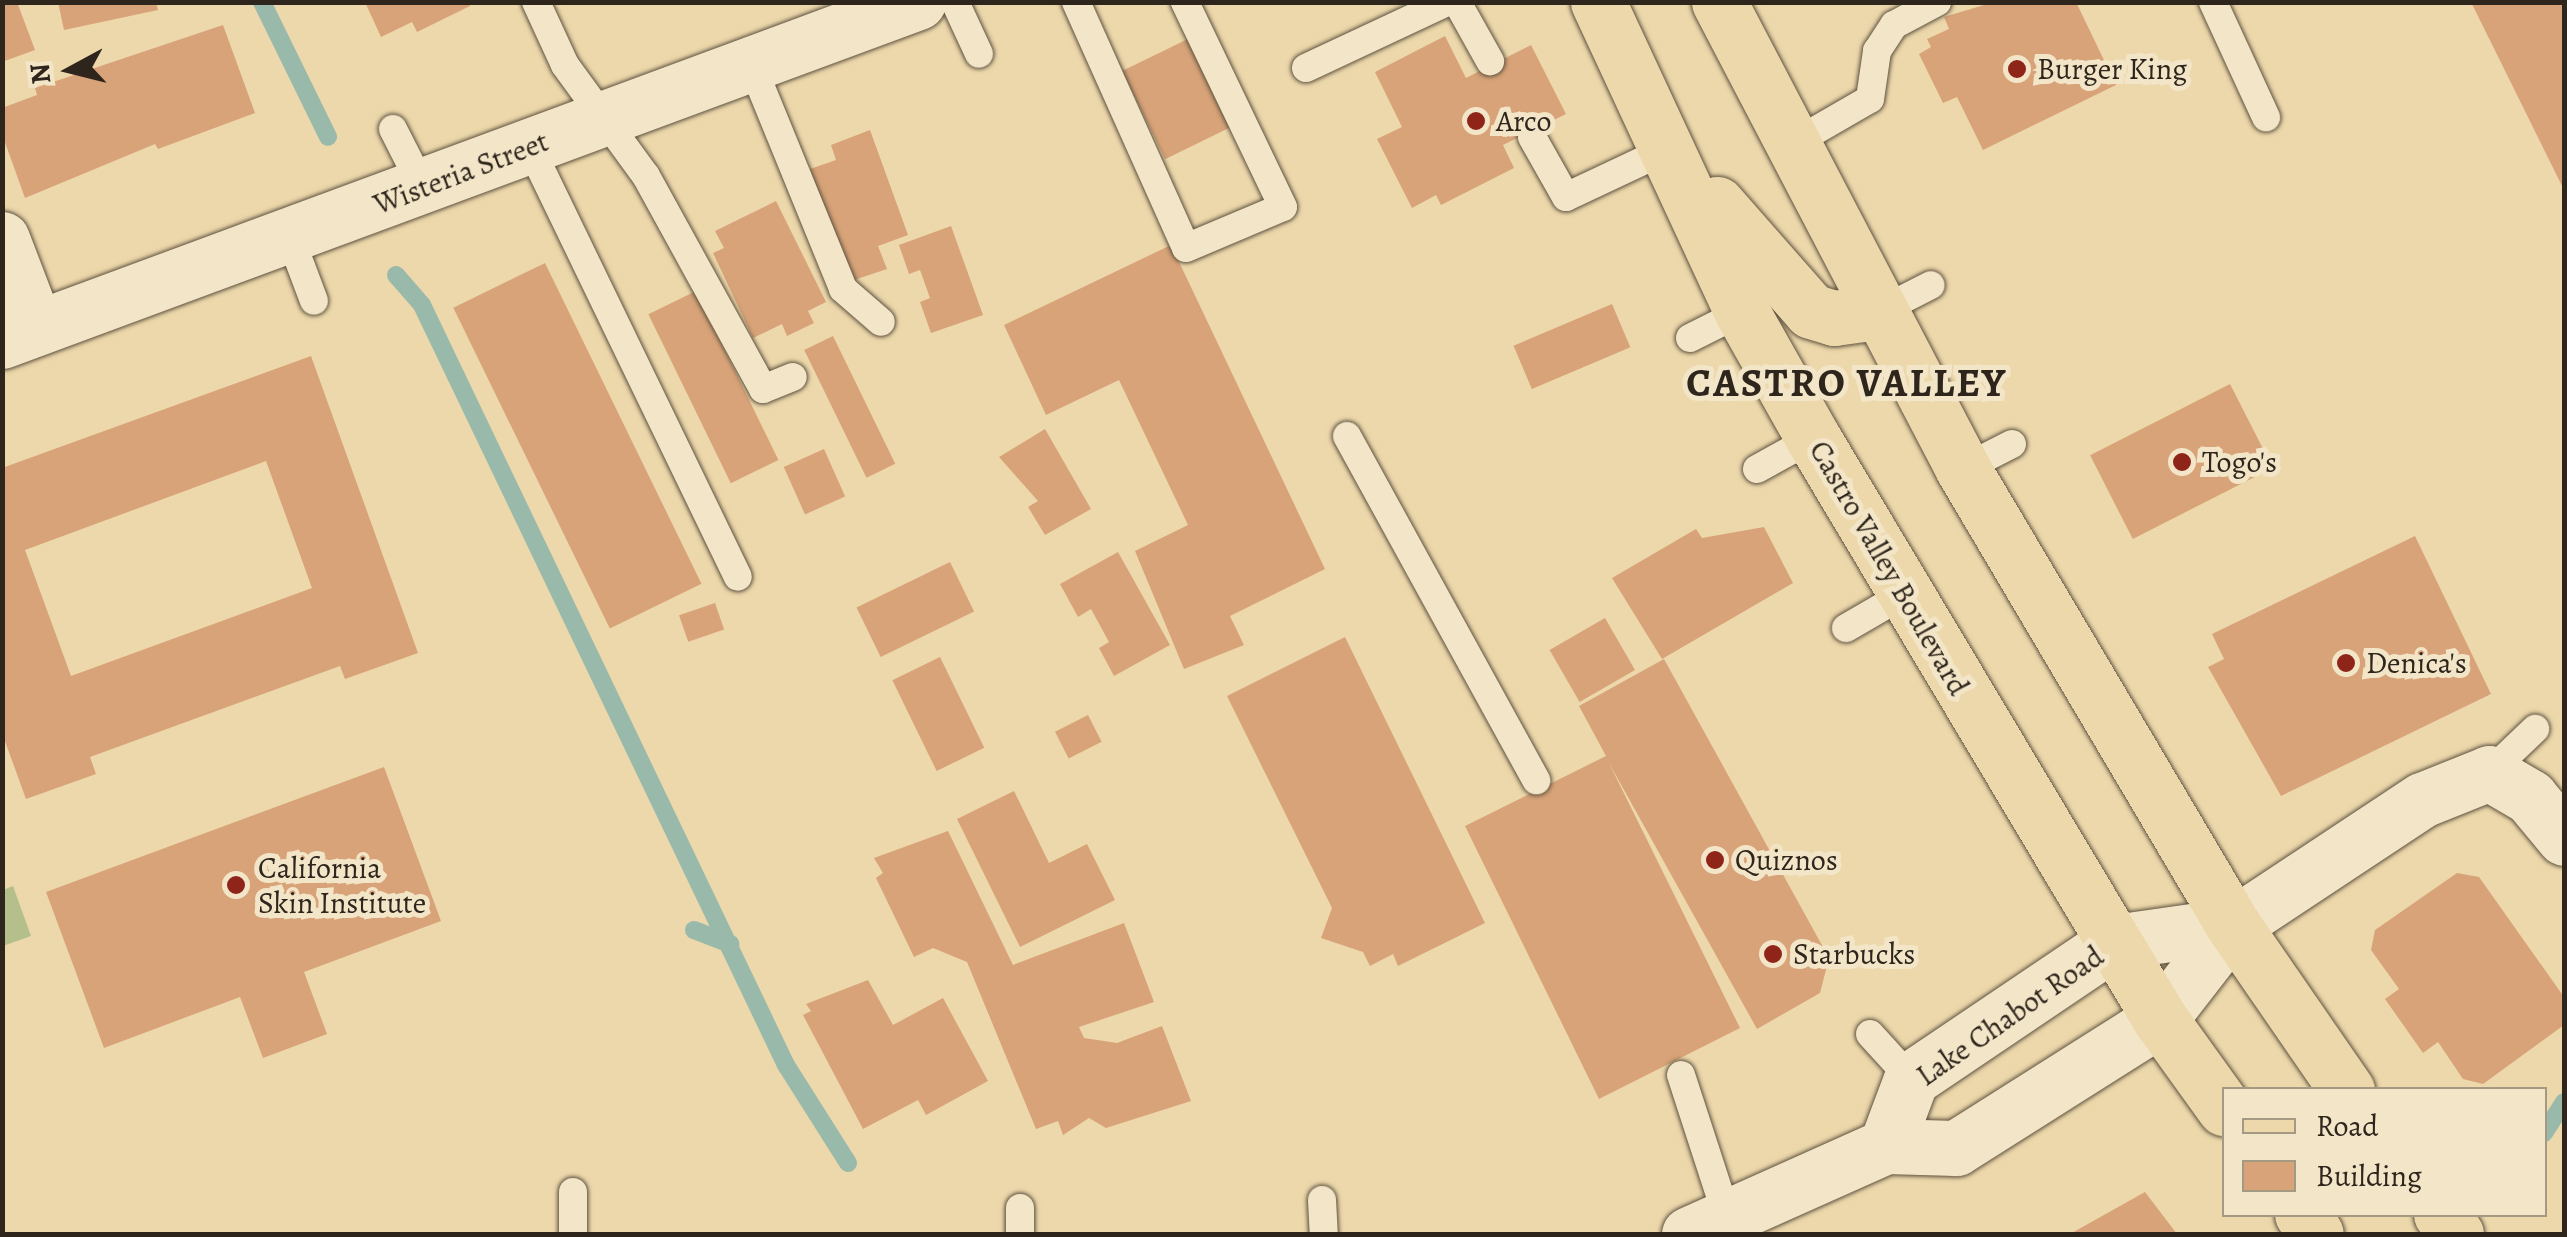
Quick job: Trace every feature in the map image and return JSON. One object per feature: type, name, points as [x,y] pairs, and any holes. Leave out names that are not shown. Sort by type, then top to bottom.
[{"type":"main road","name":"Castro Valley Boulevard","points":[[1598,2],[1670,148],[1742,312],[1903,594],[2160,1020],[2222,1105]]},
{"type":"main road","points":[[1732,7],[1792,144],[1963,469],[2233,925],[2345,1087]]},
{"type":"main road","points":[[1670,148],[1777,281],[1811,311],[1834,318],[1878,312]]},
{"type":"street","name":"Wisteria Street","points":[[19,335],[424,190],[604,116],[918,2]]},
{"type":"street","points":[[2,239],[19,335]]},
{"type":"street","points":[[2489,773],[2530,796],[2564,838]]},
{"type":"street","name":"Lake Chabot Road","points":[[1716,1230],[1886,1146],[1956,1148],[2160,1020],[2233,925],[2422,800],[2489,773]]},
{"type":"street","name":"Lake Chabot Road","points":[[1886,1146],[1911,1078],[2114,942],[2233,925]]},
{"type":"lane","points":[[536,2],[565,65],[604,116],[762,388],[793,376]]},
{"type":"lane","points":[[955,2],[979,54]]},
{"type":"lane","points":[[1076,2],[1186,248],[1282,207],[1186,2]]},
{"type":"lane","points":[[1306,68],[1447,2]]},
{"type":"lane","points":[[1457,2],[1490,61]]},
{"type":"lane","points":[[1792,144],[1870,99],[1877,51],[1894,25],[1937,2]]},
{"type":"lane","points":[[2213,2],[2266,118]]},
{"type":"lane","points":[[751,63],[843,289],[881,322]]},
{"type":"lane","points":[[393,129],[424,190]]},
{"type":"lane","points":[[1532,137],[1566,197],[1670,148]]},
{"type":"lane","points":[[530,148],[738,576]]},
{"type":"lane","points":[[290,237],[314,301]]},
{"type":"lane","points":[[1878,312],[1931,285]]},
{"type":"lane","points":[[1690,338],[1742,312]]},
{"type":"lane","points":[[1347,436],[1536,780]]},
{"type":"lane","points":[[1757,469],[1814,438]]},
{"type":"lane","points":[[1963,469],[2012,444]]},
{"type":"lane","points":[[1846,628],[1903,594]]},
{"type":"lane","points":[[2489,773],[2536,729]]},
{"type":"lane","points":[[1870,1034],[1911,1078]]},
{"type":"lane","points":[[1681,1075],[1716,1230]]},
{"type":"lane","points":[[572,1234],[574,1192]]},
{"type":"lane","points":[[1322,1200],[1324,1234]]},
{"type":"green space","points":[[13,886],[31,936],[3,946],[3,890]]},
{"type":"building","points":[[2,2],[17,2],[35,50],[2,62]]},
{"type":"building","points":[[58,2],[156,2],[158,10],[64,30]]},
{"type":"building","points":[[365,2],[469,2],[470,6],[417,32],[412,22],[381,37]]},
{"type":"building","name":"Burger King","points":[[1994,2],[2076,2],[2116,85],[1983,150],[1957,97],[1943,103],[1919,54],[1931,47],[1927,39],[1949,29],[1944,17]]},
{"type":"building","points":[[2471,2],[2564,2],[2564,190]]},
{"type":"building","points":[[223,25],[255,113],[158,149],[155,144],[25,198],[2,134],[2,108],[37,95],[35,88]]},
{"type":"building","points":[[1194,36],[1237,124],[1165,159],[1122,71]]},
{"type":"building","name":"Arco","points":[[1445,36],[1466,78],[1531,45],[1566,114],[1503,145],[1514,168],[1441,205],[1436,195],[1412,208],[1377,139],[1402,127],[1375,72]]},
{"type":"building","points":[[870,130],[908,235],[878,246],[887,269],[851,281],[810,169],[836,160],[831,145]]},
{"type":"building","points":[[776,201],[826,302],[808,311],[814,323],[787,336],[782,324],[753,338],[713,253],[724,248],[715,231]]},
{"type":"building","points":[[951,226],[983,315],[931,333],[920,302],[930,298],[920,270],[909,274],[899,245]]},
{"type":"building","points":[[1171,245],[1325,569],[1230,616],[1244,645],[1184,669],[1135,551],[1188,525],[1119,380],[1046,415],[1004,325]]},
{"type":"building","points":[[545,263],[701,584],[610,629],[453,308]]},
{"type":"building","points":[[696,291],[778,460],[731,483],[648,314]]},
{"type":"building","points":[[1612,304],[1630,347],[1532,389],[1514,346]]},
{"type":"building","points":[[833,336],[895,464],[866,478],[804,350]]},
{"type":"building","points":[[311,356],[418,653],[345,679],[340,666],[90,757],[96,774],[26,799],[2,733],[2,468]],"holes":[[[266,461],[312,588],[71,676],[25,550]]]},
{"type":"building","name":"Togo's","points":[[2230,384],[2273,468],[2133,539],[2090,455]]},
{"type":"building","points":[[1045,429],[1091,509],[1045,535],[1028,507],[1038,501],[999,457]]},
{"type":"building","points":[[824,449],[845,497],[805,514],[784,467]]},
{"type":"building","points":[[1764,527],[1793,583],[1662,659],[1612,578],[1696,529],[1702,538]]},
{"type":"building","name":"Denica's","points":[[2415,536],[2491,694],[2281,796],[2208,667],[2224,659],[2212,634]]},
{"type":"building","points":[[1118,552],[1170,645],[1114,676],[1099,648],[1109,642],[1091,609],[1078,617],[1060,584]]},
{"type":"building","points":[[950,562],[974,611],[881,657],[857,608]]},
{"type":"building","points":[[715,603],[724,629],[688,642],[679,615]]},
{"type":"building","points":[[1605,618],[1635,670],[1580,702],[1550,650]]},
{"type":"building","points":[[1345,637],[1485,923],[1398,966],[1393,954],[1370,966],[1363,952],[1321,938],[1332,908],[1227,696]]},
{"type":"building","points":[[940,657],[984,748],[937,771],[892,680]]},
{"type":"building","points":[[1664,659],[1829,958],[1820,993],[1757,1029],[1609,763],[1740,1028],[1599,1099],[1465,826],[1606,756],[1579,706]]},
{"type":"building","points":[[1088,715],[1102,742],[1069,759],[1055,732]]},
{"type":"building","points":[[384,767],[441,921],[304,972],[327,1034],[263,1058],[240,997],[104,1048],[46,892]]},
{"type":"building","points":[[1014,791],[1049,863],[1087,844],[1115,900],[1020,947],[957,819]]},
{"type":"building","points":[[948,831],[1013,965],[1124,923],[1154,1002],[1079,1027],[1084,1038],[1117,1043],[1162,1026],[1191,1101],[1106,1128],[1089,1118],[1063,1135],[1058,1121],[1036,1129],[967,962],[933,948],[914,957],[876,878],[883,873],[874,858]]},
{"type":"building","points":[[2457,873],[2479,877],[2564,997],[2564,1025],[2483,1084],[2463,1079],[2438,1042],[2423,1053],[2385,999],[2399,989],[2371,950],[2375,930]]},
{"type":"building","points":[[868,980],[893,1025],[943,998],[988,1081],[926,1115],[918,1100],[863,1129],[803,1015],[811,1011],[806,1004]]},
{"type":"building","points":[[2145,1192],[2177,1234],[2070,1234]]},
{"type":"waterway","points":[[262,2],[328,137]]},
{"type":"waterway","points":[[396,275],[422,305],[786,1065],[848,1163]]},
{"type":"waterway","points":[[694,930],[730,944]]},
{"type":"waterway","points":[[2547,1128],[2564,1102]]},
{"type":"place","name":"Burger King","points":[[2017,69]]},
{"type":"place","name":"Arco","points":[[1476,121]]},
{"type":"place","name":"Togo's","points":[[2182,462]]},
{"type":"place","name":"Denica's","points":[[2346,663]]},
{"type":"place","name":"Quiznos","points":[[1715,860]]},
{"type":"place","name":"California Skin Institute","points":[[236,885]]},
{"type":"place","name":"Starbucks","points":[[1773,954]]},
{"type":"district","name":"CASTRO VALLEY","points":[[1847,383]]}]
